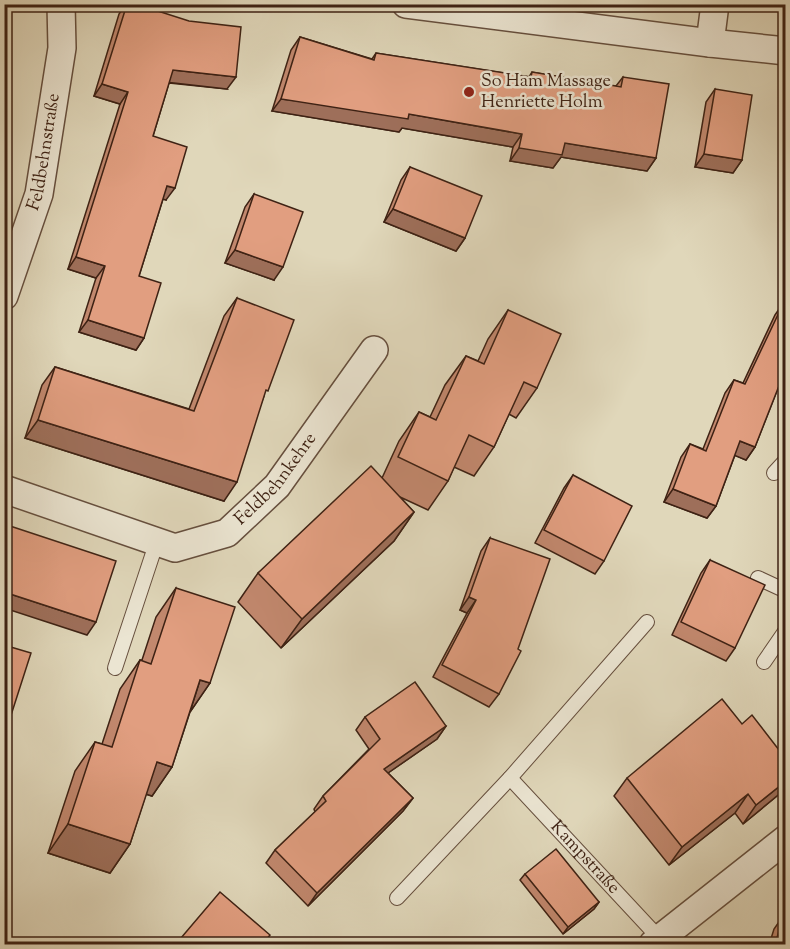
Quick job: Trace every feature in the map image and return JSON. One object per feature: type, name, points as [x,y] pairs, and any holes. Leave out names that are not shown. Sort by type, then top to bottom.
[{"type":"street","name":"Feldbehnstraße","points":[[4,296],[39,194],[62,48],[62,4]]},
{"type":"street","points":[[406,4],[786,51]]},
{"type":"street","points":[[711,43],[715,4]]},
{"type":"street","name":"Feldbehnkehre","points":[[4,489],[175,548],[227,533],[277,486],[374,350]]},
{"type":"street","name":"Kampstraße","points":[[656,942],[786,839]]},
{"type":"lane","points":[[774,473],[786,460]]},
{"type":"lane","points":[[116,668],[157,542]]},
{"type":"lane","points":[[758,578],[786,591]]},
{"type":"lane","points":[[397,898],[510,778],[647,622]]},
{"type":"lane","points":[[764,662],[786,630]]},
{"type":"lane","name":"Kampstraße","points":[[510,778],[656,942]]},
{"type":"building","points":[[127,4],[136,4],[189,21],[241,27],[236,77],[173,70],[153,136],[187,147],[175,188],[167,186],[139,276],[161,283],[144,338],[88,320],[105,266],[76,257],[128,92],[102,84]]},
{"type":"building","points":[[300,37],[374,60],[376,53],[531,77],[532,72],[621,87],[623,77],[669,84],[656,158],[565,143],[562,155],[519,148],[522,134],[409,114],[408,119],[281,99]]},
{"type":"building","points":[[715,89],[752,95],[742,160],[704,154]]},
{"type":"building","points":[[410,167],[482,196],[465,238],[393,209]]},
{"type":"building","points":[[254,194],[303,212],[283,267],[235,250]]},
{"type":"building","points":[[237,298],[294,320],[268,391],[266,390],[237,482],[38,420],[55,367],[194,411]]},
{"type":"building","points":[[784,302],[786,303],[786,368],[755,447],[740,441],[716,506],[673,489],[690,444],[706,451],[734,380],[745,384]]},
{"type":"building","points":[[508,310],[561,334],[537,388],[524,382],[494,447],[469,435],[448,481],[398,457],[419,412],[436,420],[466,356],[484,364]]},
{"type":"building","points":[[371,466],[414,512],[302,619],[258,573]]},
{"type":"building","points":[[573,475],[632,506],[604,561],[544,530]]},
{"type":"building","points":[[4,524],[116,561],[96,622],[4,592]]},
{"type":"building","points":[[490,538],[550,559],[518,649],[521,651],[499,694],[442,665],[476,600],[469,597]]},
{"type":"building","points":[[710,560],[765,585],[735,648],[681,622]]},
{"type":"building","points":[[176,588],[235,607],[210,683],[200,680],[172,767],[157,762],[130,844],[68,824],[95,742],[112,747],[140,660],[151,664]]},
{"type":"building","points":[[4,645],[31,653],[4,737]]},
{"type":"building","points":[[415,682],[446,726],[384,769],[413,798],[317,893],[275,850],[326,801],[323,796],[380,739],[365,717]]},
{"type":"building","points":[[722,699],[742,724],[752,715],[786,759],[786,781],[756,805],[748,794],[682,847],[627,778]]},
{"type":"building","points":[[556,849],[599,902],[568,927],[525,874]]},
{"type":"building","points":[[220,892],[270,935],[262,945],[175,945]]},
{"type":"building","points":[[783,916],[786,916],[786,945],[775,945]]},
{"type":"place","name":"So Ham Massage Henriette Holm","points":[[469,92]]}]
